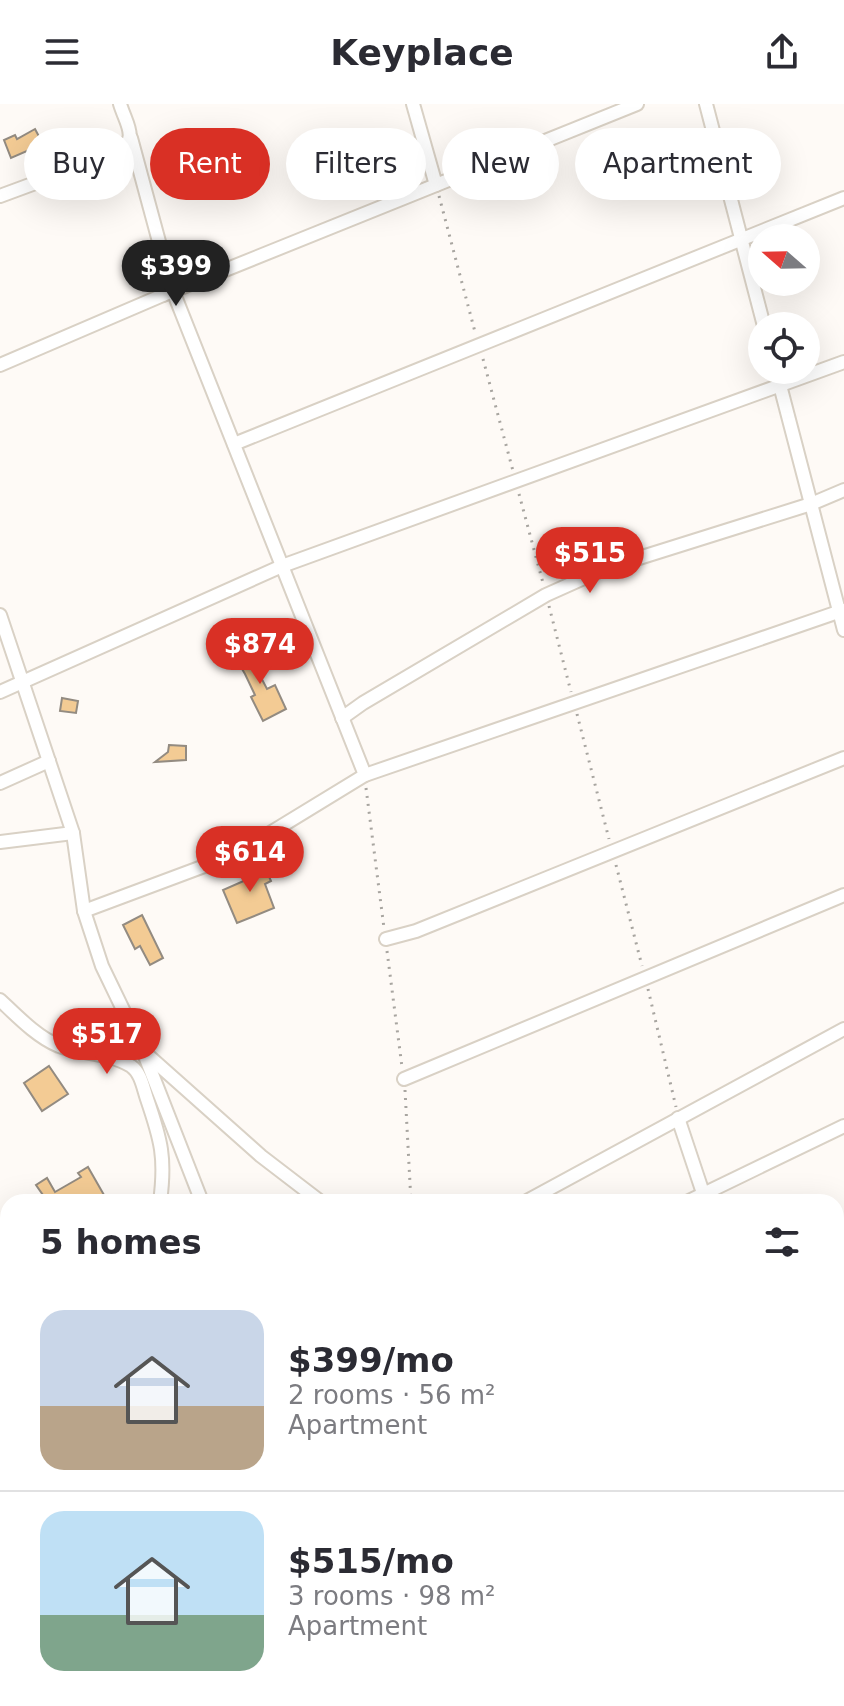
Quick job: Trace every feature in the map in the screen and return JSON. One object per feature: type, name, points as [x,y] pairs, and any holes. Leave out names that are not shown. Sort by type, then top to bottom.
[{"type":"street","points":[[120,104],[128,128]]},
{"type":"street","points":[[413,104],[436,185]]},
{"type":"street","points":[[0,365],[169,291],[637,104]]},
{"type":"street","points":[[706,104],[760,312]]},
{"type":"street","points":[[134,150],[169,291],[234,444],[365,775]]},
{"type":"street","points":[[0,196],[24,187]]},
{"type":"street","points":[[234,444],[844,198]]},
{"type":"street","points":[[0,692],[282,566],[844,362]]},
{"type":"street","points":[[780,385],[842,611],[844,630]]},
{"type":"street","points":[[342,718],[546,595],[604,569],[811,504],[844,490]]},
{"type":"street","points":[[84,911],[234,855],[365,775],[842,611]]},
{"type":"street","points":[[0,615],[73,833],[84,911],[102,966],[143,1051],[199,1194]]},
{"type":"street","points":[[386,939],[416,931],[844,758]]},
{"type":"street","points":[[0,783],[49,761]]},
{"type":"street","points":[[0,842],[73,833]]},
{"type":"street","points":[[404,1079],[844,895]]},
{"type":"street","points":[[0,1000],[31,1028],[57,1045],[106,1056],[131,1067],[140,1076],[162,1142],[164,1174],[161,1194]]},
{"type":"street","points":[[540,1194],[844,1029]]},
{"type":"street","points":[[143,1051],[261,1156],[311,1194]]},
{"type":"street","points":[[678,1118],[704,1194]]},
{"type":"street","points":[[711,1194],[844,1126]]},
{"type":"path","points":[[436,185],[546,595],[645,977],[678,1118]]},
{"type":"path","points":[[365,775],[404,1079],[411,1194]]},
{"type":"building","points":[[15,135],[17,139],[24,135],[24,152],[11,158],[4,140]]},
{"type":"building","points":[[252,646],[261,659],[254,664],[267,689],[275,685],[286,709],[263,721],[251,697],[255,695],[235,657]]},
{"type":"building","points":[[62,698],[78,701],[76,713],[60,711]]},
{"type":"building","points":[[169,745],[186,746],[186,760],[155,762],[168,752]]},
{"type":"building","points":[[261,858],[271,881],[265,884],[274,908],[237,923],[223,890],[255,876],[249,864]]},
{"type":"building","points":[[142,915],[163,958],[150,965],[140,946],[135,949],[123,925]]},
{"type":"building","points":[[49,1066],[68,1094],[42,1111],[24,1083]]},
{"type":"building","points":[[88,1167],[103,1194],[42,1194],[36,1185],[47,1178],[55,1192],[81,1177],[78,1173]]}]
